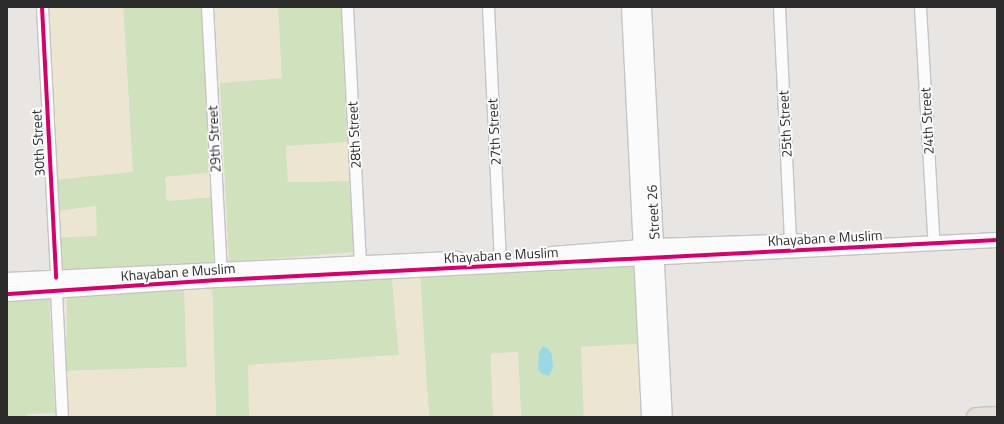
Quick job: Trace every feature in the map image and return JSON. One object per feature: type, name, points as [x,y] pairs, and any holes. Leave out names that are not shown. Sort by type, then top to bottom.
[{"type":"main road","name":"Street 26","points":[[630,7],[649,252],[664,417]]},
{"type":"main road","name":"Street 26","points":[[643,7],[649,252],[650,417]]},
{"type":"main road","points":[[976,417],[997,416]]},
{"type":"street","name":"30th Street","points":[[42,7],[62,417]]},
{"type":"street","name":"29th Street","points":[[207,7],[220,270]]},
{"type":"street","name":"28th Street","points":[[347,7],[360,262]]},
{"type":"street","name":"27th Street","points":[[488,7],[500,257]]},
{"type":"street","name":"25th Street","points":[[779,7],[790,241]]},
{"type":"street","name":"24th Street","points":[[920,7],[933,235]]},
{"type":"street","name":"Khayaban e Muslim","points":[[7,280],[56,284],[560,258],[790,241],[997,231]]},
{"type":"street","name":"Khayaban e Muslim","points":[[649,252],[997,240]]},
{"type":"street","name":"Khayaban e Muslim","points":[[148,279],[220,270],[304,271],[360,262],[410,265],[500,257],[560,258]]},
{"type":"street","name":"Khayaban e Muslim","points":[[7,294],[56,284]]},
{"type":"green space","points":[[123,7],[202,7],[209,173],[165,177],[167,201],[211,197],[214,263],[59,271],[57,238],[96,206],[58,211],[54,180],[130,118]]},
{"type":"green space","points":[[278,7],[341,7],[347,142],[286,147],[288,182],[349,181],[355,252],[229,262],[220,83],[281,78]]},
{"type":"green space","points":[[636,266],[638,344],[581,347],[584,417],[521,417],[518,352],[491,354],[493,417],[429,417],[420,276]]},
{"type":"green space","points":[[392,278],[399,355],[249,365],[249,417],[216,417],[212,284]]},
{"type":"green space","points":[[184,287],[187,367],[66,371],[67,295]]},
{"type":"green space","points":[[49,295],[55,413],[27,414],[27,417],[7,417],[7,298]]},
{"type":"sand","points":[[45,7],[123,7],[133,172],[54,180]]},
{"type":"sand","points":[[215,7],[278,7],[282,78],[220,83]]},
{"type":"sand","points":[[347,142],[349,181],[288,182],[286,146]]},
{"type":"sand","points":[[209,173],[211,197],[167,201],[165,177]]},
{"type":"sand","points":[[96,206],[97,236],[57,238],[58,211]]},
{"type":"sand","points":[[420,276],[429,417],[249,417],[248,365],[399,355],[392,278]]},
{"type":"sand","points":[[212,284],[216,417],[67,417],[66,371],[187,367],[184,287]]},
{"type":"sand","points":[[638,344],[643,417],[584,417],[581,347]]},
{"type":"sand","points":[[518,352],[521,417],[493,417],[491,354]]},
{"type":"water","points":[[543,346],[550,350],[552,356],[553,368],[549,376],[542,374],[538,369],[539,352]]},
{"type":"cycle path","points":[[42,7],[56,278]]},
{"type":"cycle path","points":[[7,294],[220,280],[997,240]]}]
